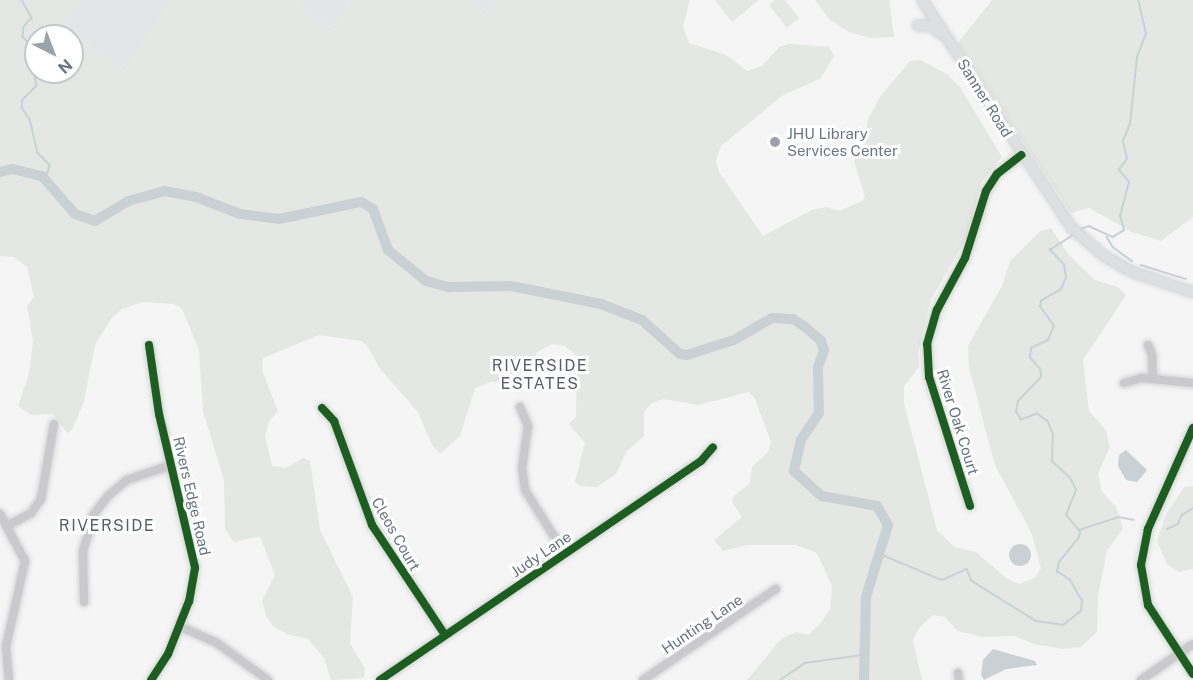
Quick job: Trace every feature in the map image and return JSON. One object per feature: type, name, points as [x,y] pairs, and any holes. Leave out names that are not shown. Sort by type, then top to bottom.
[{"type":"main road","points":[[921,0],[922,17],[917,25],[930,25],[949,41]]},
{"type":"main road","name":"Sanner Road","points":[[921,0],[1021,155],[1072,228],[1131,271],[1193,291]]},
{"type":"street","name":"River Oak Court","points":[[970,506],[929,377],[927,344],[934,317],[965,258],[986,191],[997,174],[1021,155]]},
{"type":"street","name":"Rivers Edge Road","points":[[149,345],[171,465],[195,568],[189,601],[162,665],[151,680]]},
{"type":"street","points":[[1148,345],[1152,355],[1153,378]]},
{"type":"street","points":[[1124,383],[1153,378],[1193,383]]},
{"type":"street","points":[[520,407],[528,426],[522,468],[525,490],[565,554]]},
{"type":"street","name":"Cleos Court","points":[[322,408],[334,421],[372,525],[445,635]]},
{"type":"street","points":[[7,526],[31,513],[41,499],[54,423]]},
{"type":"street","points":[[1193,428],[1148,529],[1141,565],[1148,605],[1193,674]]},
{"type":"street","name":"Judy Lane","points":[[380,680],[701,461],[713,447]]},
{"type":"street","points":[[84,602],[83,552],[94,514],[109,495],[128,480],[171,465]]},
{"type":"street","points":[[0,514],[25,561],[7,638],[9,680]]},
{"type":"street","name":"Hunting Lane","points":[[643,680],[776,589]]},
{"type":"street","points":[[179,626],[218,643],[268,680]]},
{"type":"street","points":[[1141,680],[1193,644]]},
{"type":"shaded area","points":[[0,0],[78,0],[63,24],[24,24],[24,84],[84,84],[84,40],[125,71],[172,0],[301,0],[304,13],[336,30],[350,0],[468,0],[484,16],[500,0],[690,0],[683,27],[689,43],[726,55],[747,71],[762,66],[779,47],[789,44],[829,47],[834,56],[820,79],[783,95],[721,146],[716,160],[719,172],[763,236],[812,210],[826,207],[839,211],[862,201],[865,197],[854,161],[864,144],[868,120],[879,98],[910,61],[921,60],[948,75],[960,87],[1002,157],[981,183],[966,239],[931,299],[918,353],[919,367],[904,386],[904,404],[937,530],[954,547],[976,552],[1006,578],[1019,584],[1035,578],[1041,568],[1032,534],[995,465],[969,368],[968,346],[1002,286],[1010,261],[1040,231],[1051,228],[1068,254],[1095,280],[1118,287],[1126,295],[1083,360],[1089,411],[1105,429],[1110,447],[1098,474],[1102,492],[1116,507],[1123,529],[1107,550],[1098,596],[1097,632],[1081,647],[1063,649],[1034,644],[1015,636],[982,637],[958,631],[945,617],[933,615],[919,628],[913,640],[922,680],[747,680],[781,639],[796,632],[808,635],[820,624],[830,609],[832,586],[817,553],[796,545],[747,545],[723,551],[714,540],[742,517],[732,502],[733,497],[750,483],[752,467],[768,452],[771,442],[755,399],[749,392],[698,405],[663,399],[650,404],[644,412],[644,436],[626,452],[616,474],[597,487],[580,486],[575,481],[585,443],[569,424],[576,417],[577,367],[574,353],[565,346],[553,344],[537,352],[528,372],[519,380],[491,382],[475,388],[460,436],[440,454],[432,445],[418,412],[380,369],[368,347],[362,341],[319,335],[263,358],[262,370],[278,411],[269,421],[265,437],[272,466],[286,468],[303,458],[310,461],[320,530],[353,597],[350,643],[365,669],[364,678],[331,680],[324,658],[308,639],[287,634],[273,626],[267,618],[262,601],[275,575],[260,536],[234,542],[225,529],[224,480],[203,411],[199,350],[182,309],[174,304],[142,302],[122,309],[111,319],[95,345],[84,401],[72,430],[67,433],[53,414],[31,415],[18,406],[29,374],[33,341],[27,306],[34,297],[27,267],[14,257],[0,256]]},
{"type":"shaded area","points":[[77,0],[172,0],[125,71],[84,40],[84,24],[63,24]]},
{"type":"shaded area","points":[[300,0],[350,0],[336,30],[304,13]]},
{"type":"shaded area","points":[[468,0],[500,0],[484,16]]},
{"type":"shaded area","points":[[715,0],[759,0],[732,22]]},
{"type":"shaded area","points":[[775,0],[785,0],[799,18],[787,28],[769,5]]},
{"type":"shaded area","points":[[815,0],[889,0],[894,37],[871,38],[849,32],[830,20]]},
{"type":"shaded area","points":[[992,0],[1193,0],[1193,217],[1161,241],[1132,232],[1089,208],[1071,213],[958,43]]},
{"type":"shaded area","points":[[1126,450],[1147,470],[1137,482],[1126,480],[1118,466],[1119,455]]},
{"type":"shaded area","points":[[1193,486],[1193,569],[1179,572],[1167,564],[1157,541],[1166,514],[1184,487]]},
{"type":"shaded area","points":[[1020,544],[1028,547],[1031,555],[1028,563],[1020,566],[1012,563],[1009,555],[1012,547]]},
{"type":"shaded area","points":[[993,649],[1035,661],[1037,665],[1006,669],[984,680],[981,675],[983,660]]},
{"type":"waterway","points":[[22,0],[32,18],[27,24]]},
{"type":"waterway","points":[[1081,229],[1089,226],[1113,237],[1124,230],[1120,216],[1129,182],[1119,170],[1127,159],[1123,141],[1130,124],[1137,57],[1146,34],[1138,0]]},
{"type":"waterway","points":[[24,27],[24,38]]},
{"type":"waterway","points":[[37,84],[23,100],[22,108],[30,119],[38,153],[50,165],[46,180]]},
{"type":"waterway","points":[[0,172],[13,169],[42,176],[75,214],[95,221],[128,201],[165,191],[196,197],[240,214],[279,219],[361,202],[373,209],[388,250],[426,281],[449,287],[511,286],[601,304],[642,320],[680,354],[687,355],[734,340],[772,318],[793,319],[821,341],[824,351],[818,367],[819,413],[801,440],[794,471],[822,496],[877,506],[888,525],[866,597],[864,680]]},
{"type":"waterway","points":[[880,554],[942,580],[967,569],[972,581],[1036,621],[1063,625],[1081,611],[1082,601],[1070,580],[1057,572],[1059,562],[1079,537],[1080,532],[1066,515],[1076,490],[1070,478],[1052,462],[1053,435],[1048,422],[1037,414],[1021,420],[1016,412],[1018,401],[1041,377],[1040,369],[1030,358],[1031,348],[1048,340],[1054,326],[1040,307],[1041,301],[1061,289],[1066,278],[1064,265],[1050,250],[1075,234]]},
{"type":"waterway","points":[[1107,237],[1113,247],[1132,261]]},
{"type":"waterway","points":[[1141,265],[1186,279]]},
{"type":"waterway","points":[[1167,529],[1178,524],[1182,515],[1193,508]]},
{"type":"waterway","points":[[1079,530],[1119,517],[1134,520]]},
{"type":"waterway","points":[[780,680],[805,663],[863,655]]},
{"type":"cycle path","points":[[970,506],[929,377],[927,344],[937,310],[965,258],[986,191],[997,174],[1021,155]]},
{"type":"cycle path","points":[[149,345],[159,414],[195,568],[189,601],[168,654],[151,680]]},
{"type":"cycle path","points":[[322,408],[334,421],[372,525],[445,635]]},
{"type":"cycle path","points":[[1193,428],[1148,529],[1141,565],[1148,605],[1193,674]]},
{"type":"cycle path","points":[[380,680],[701,461],[713,447]]},
{"type":"place","name":"JHU Library Services Center","points":[[775,142]]},
{"type":"district","name":"RIVERSIDE ESTATES","points":[[540,375]]},
{"type":"district","name":"RIVERSIDE","points":[[107,526]]}]
